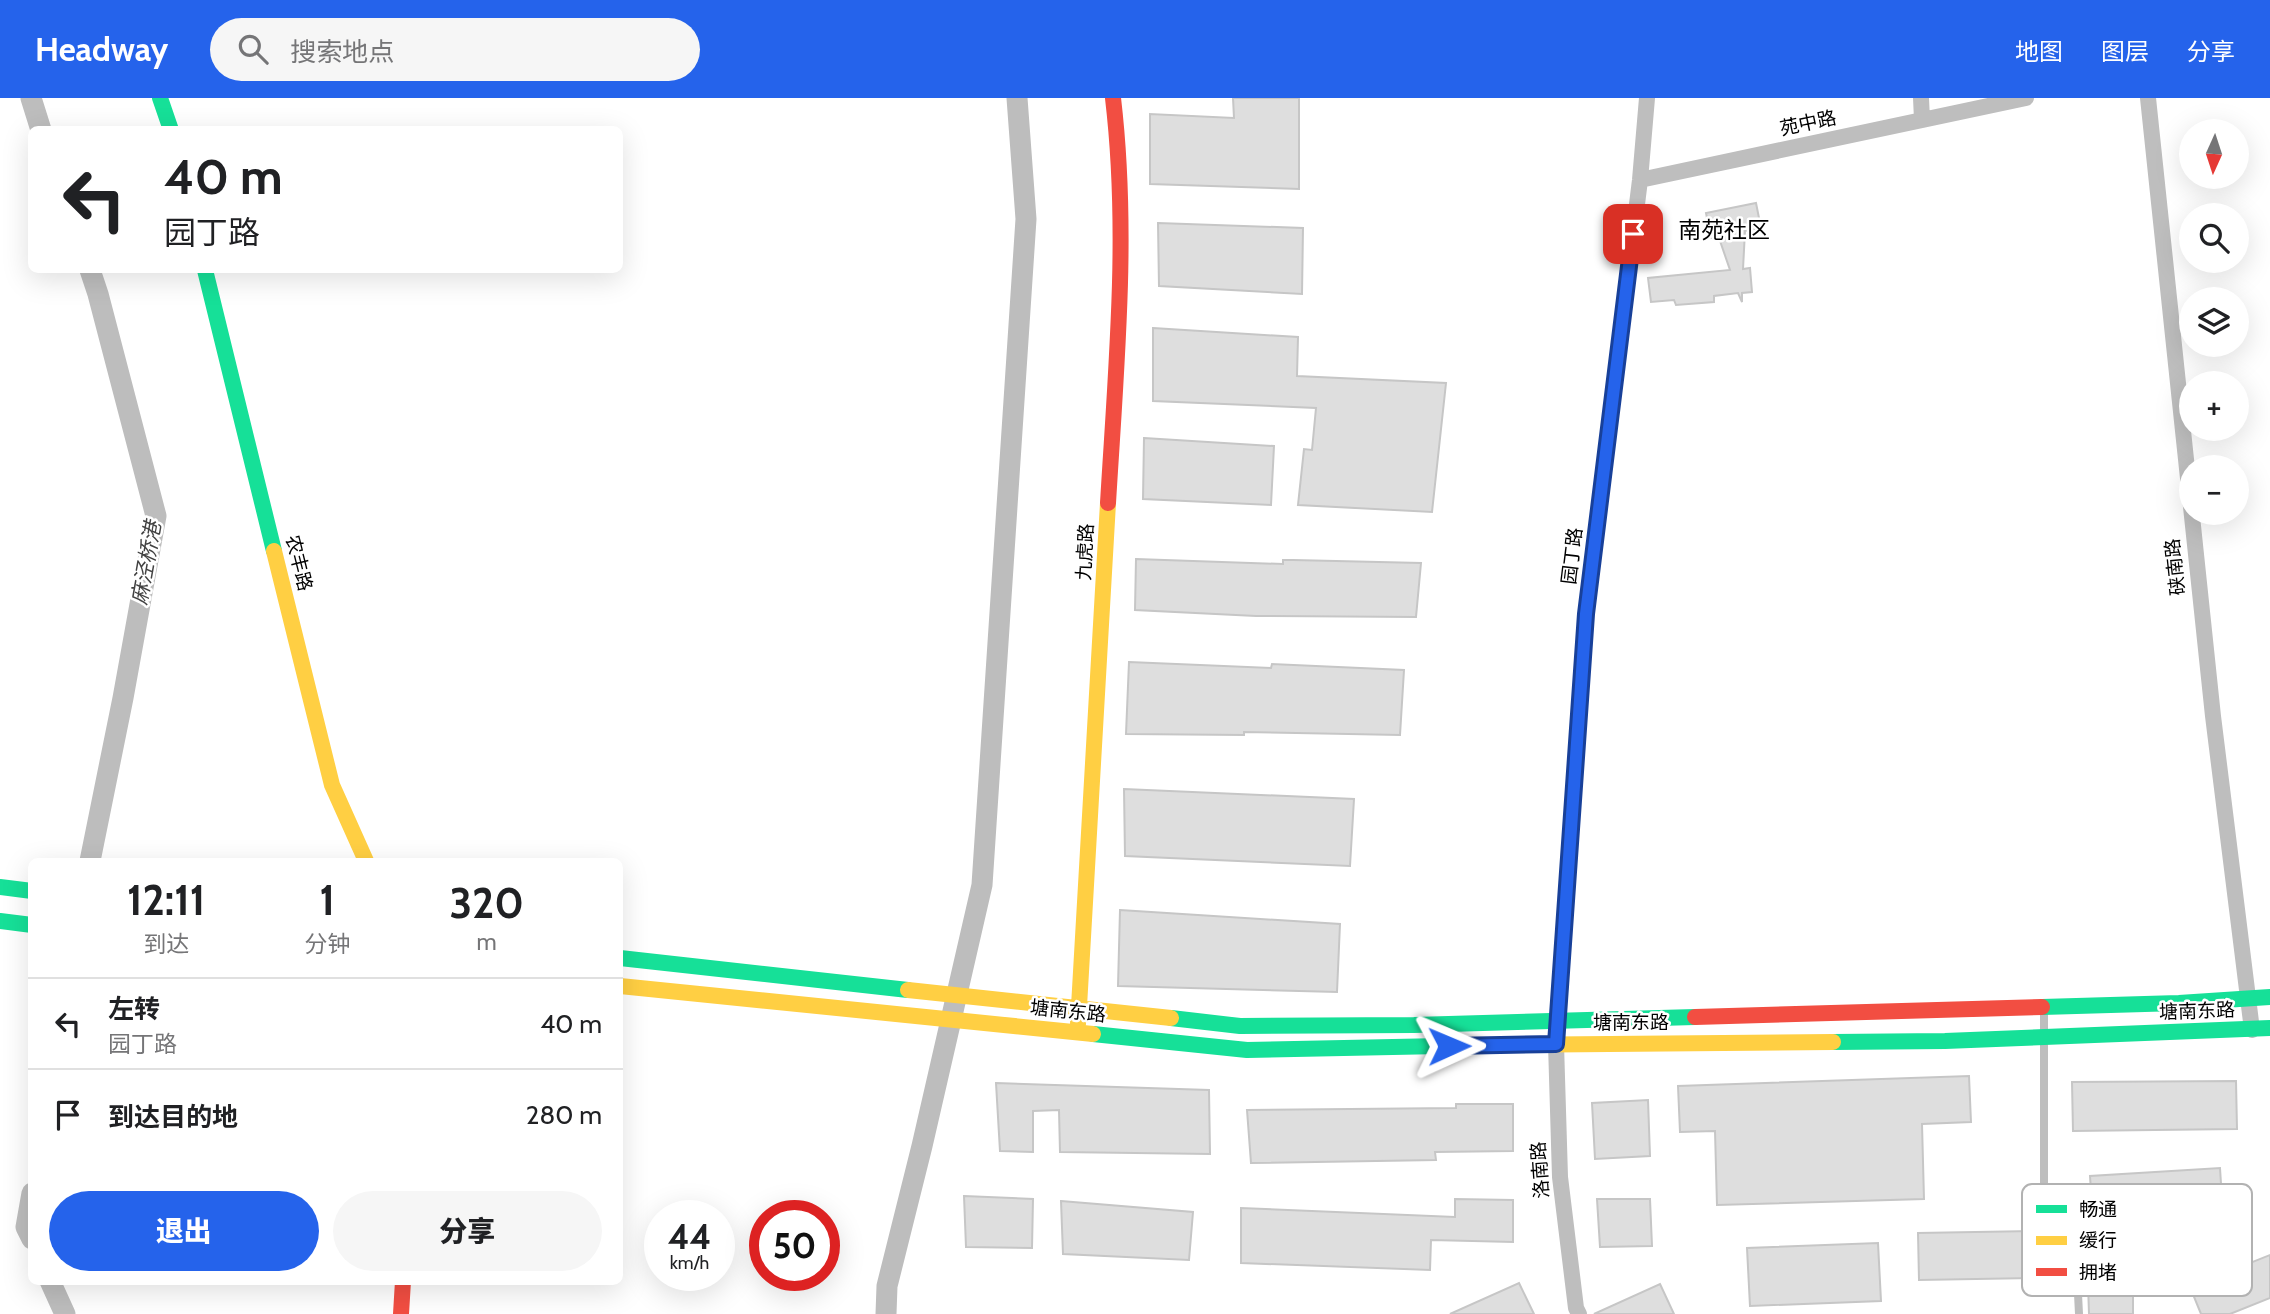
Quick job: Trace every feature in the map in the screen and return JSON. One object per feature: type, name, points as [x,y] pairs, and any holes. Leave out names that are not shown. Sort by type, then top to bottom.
[{"type":"main road","points":[[160,98],[170,126]]},
{"type":"main road","name":"九虎路","points":[[1078,1032],[1122,270],[1120,157],[1113,98]]},
{"type":"main road","name":"农丰路","points":[[206,273],[332,785],[365,858]]},
{"type":"main road","points":[[0,887],[28,890]]},
{"type":"main road","points":[[0,921],[28,924]]},
{"type":"main road","name":"塘南东路","points":[[623,958],[1240,1026],[1558,1021],[2270,998]]},
{"type":"main road","name":"塘南东路","points":[[623,986],[1247,1050],[1556,1044],[1931,1042],[2270,1028]]},
{"type":"main road","points":[[401,1314],[403,1285]]},
{"type":"street","name":"园丁路","points":[[1558,1021],[1586,614],[1640,180],[1647,98]]},
{"type":"street","points":[[1921,98],[1922,120]]},
{"type":"street","name":"苑中路","points":[[1640,180],[2026,98]]},
{"type":"street","name":"硖南路","points":[[2148,98],[2211,702],[2252,1030]]},
{"type":"street","name":"洛南路","points":[[1558,1021],[1556,1044],[1560,1177],[1576,1308],[1579,1314]]},
{"type":"lane","points":[[2044,1007],[2044,1184]]},
{"type":"lane","points":[[2078,1296],[2079,1314]]},
{"type":"building","points":[[1233,98],[1299,98],[1299,189],[1150,184],[1150,114],[1234,118]]},
{"type":"building","points":[[1756,203],[1761,228],[1745,231],[1743,269],[1750,268],[1752,292],[1742,293],[1742,302],[1738,293],[1714,296],[1714,302],[1676,305],[1674,300],[1651,302],[1648,278],[1730,270],[1719,238],[1711,238],[1706,213]]},
{"type":"building","points":[[1158,223],[1303,228],[1302,294],[1159,286]]},
{"type":"building","points":[[1153,328],[1298,337],[1297,376],[1446,383],[1432,512],[1298,505],[1304,449],[1312,450],[1316,408],[1153,401]]},
{"type":"building","points":[[1144,438],[1274,446],[1271,505],[1143,499]]},
{"type":"building","points":[[1136,559],[1283,564],[1283,560],[1421,563],[1416,617],[1256,616],[1135,610]]},
{"type":"building","points":[[1129,662],[1271,668],[1272,664],[1404,670],[1400,735],[1244,732],[1244,735],[1126,734]]},
{"type":"building","points":[[1124,789],[1354,799],[1350,866],[1125,856]]},
{"type":"building","points":[[1120,910],[1340,924],[1337,992],[1118,986]]},
{"type":"building","points":[[1969,1076],[1971,1122],[1922,1124],[1924,1199],[1717,1205],[1715,1131],[1680,1132],[1678,1086]]},
{"type":"building","points":[[2236,1081],[2237,1129],[2073,1131],[2072,1082]]},
{"type":"building","points":[[996,1083],[1209,1090],[1210,1154],[1060,1152],[1059,1110],[1033,1111],[1033,1152],[1000,1151]]},
{"type":"building","points":[[1648,1100],[1650,1156],[1595,1159],[1592,1103]]},
{"type":"building","points":[[1456,1104],[1513,1104],[1513,1151],[1435,1152],[1436,1160],[1251,1163],[1247,1110],[1456,1108]]},
{"type":"building","points":[[2220,1168],[2221,1184],[2091,1184],[2090,1176]]},
{"type":"building","points":[[964,1196],[1033,1199],[1032,1248],[966,1247]]},
{"type":"building","points":[[1455,1199],[1513,1200],[1513,1242],[1431,1240],[1430,1270],[1241,1263],[1241,1208],[1455,1217]]},
{"type":"building","points":[[1597,1199],[1650,1199],[1652,1246],[1600,1247]]},
{"type":"building","points":[[1061,1201],[1193,1212],[1189,1260],[1063,1254]]},
{"type":"building","points":[[2022,1231],[2022,1278],[1919,1280],[1918,1233]]},
{"type":"building","points":[[1878,1243],[1881,1301],[1750,1306],[1747,1248]]},
{"type":"building","points":[[2270,1255],[2270,1298],[2230,1314],[2201,1314],[2194,1296],[2252,1296],[2252,1262]]},
{"type":"building","points":[[1519,1283],[1534,1314],[1450,1314]]},
{"type":"building","points":[[1660,1284],[1674,1314],[1594,1314]]},
{"type":"building","points":[[2088,1296],[2133,1296],[2133,1314],[2089,1314]]},
{"type":"waterway","name":"麻泾桥港","points":[[31,98],[40,126]]},
{"type":"waterway","points":[[886,1314],[887,1286],[982,885],[1026,219],[1017,98]]},
{"type":"waterway","name":"麻泾桥港","points":[[91,273],[156,516],[91,858]]},
{"type":"waterway","name":"麻泾桥港","points":[[28,1216],[28,1231]]},
{"type":"waterway","name":"麻泾桥港","points":[[52,1285],[65,1314]]},
{"type":"traffic: fast","points":[[160,98],[170,126]]},
{"type":"traffic: fast","points":[[206,273],[274,551]]},
{"type":"traffic: fast","points":[[0,887],[28,890]]},
{"type":"traffic: fast","points":[[0,921],[28,924]]},
{"type":"traffic: fast","points":[[623,958],[908,990]]},
{"type":"traffic: fast","points":[[2042,1007],[2270,997]]},
{"type":"traffic: fast","points":[[1171,1018],[1240,1026],[1414,1025],[1695,1017]]},
{"type":"traffic: fast","points":[[1833,1042],[1945,1041],[2270,1028]]},
{"type":"traffic: fast","points":[[1093,1034],[1247,1050],[1491,1045]]},
{"type":"traffic: slow","points":[[1078,1024],[1108,503]]},
{"type":"traffic: slow","points":[[274,551],[332,785],[365,858]]},
{"type":"traffic: slow","points":[[623,986],[1093,1034]]},
{"type":"traffic: slow","points":[[908,990],[1171,1018]]},
{"type":"traffic: slow","points":[[1491,1045],[1833,1042]]},
{"type":"traffic: jam","points":[[1108,503],[1121,250],[1118,149],[1113,98]]},
{"type":"traffic: jam","points":[[1695,1017],[2042,1007]]},
{"type":"traffic: jam","points":[[401,1314],[403,1285]]},
{"type":"district","name":"南苑社区","points":[[1724,230]]},
{"type":"route","points":[[1449,1046],[1556,1044],[1586,614],[1633,234]]}]
